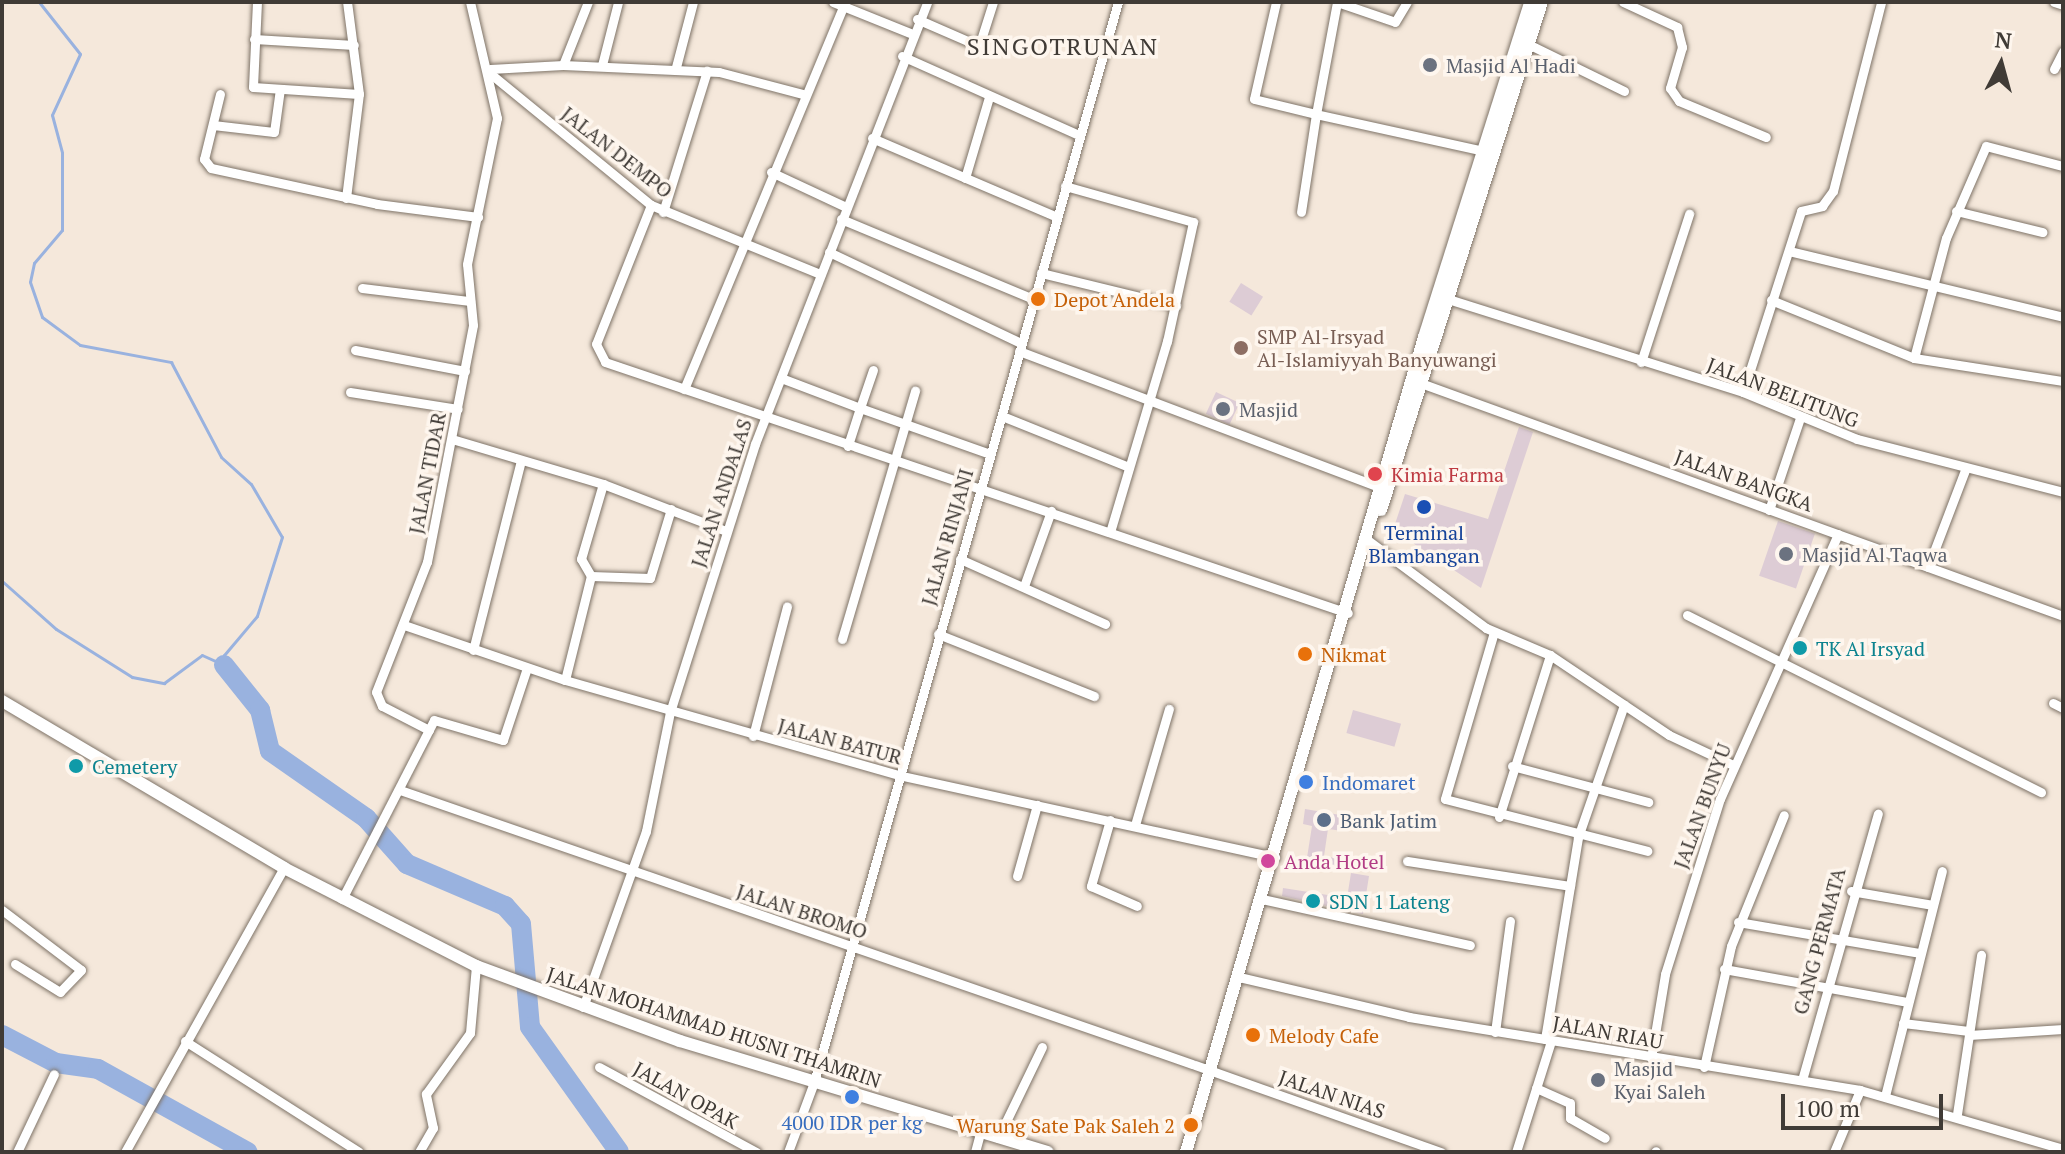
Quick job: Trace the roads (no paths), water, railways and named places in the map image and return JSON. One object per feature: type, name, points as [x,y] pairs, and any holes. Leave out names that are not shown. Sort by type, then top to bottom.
[{"type":"main road","points":[[1377,516],[1381,488],[1448,299],[1528,44],[1530,2]]},
{"type":"main road","points":[[1186,1152],[1417,382],[1480,150],[1529,22],[1542,2]]},
{"type":"main road","name":"JALAN MOHAMMAD HUSNI THAMRIN","points":[[2,701],[284,868],[476,966],[583,1007],[814,1082],[1048,1152]]},
{"type":"street","points":[[257,2],[251,86],[359,94]]},
{"type":"street","points":[[346,198],[359,94],[347,2]]},
{"type":"street","name":"JALAN TIDAR","points":[[429,730],[376,696],[427,562],[465,371],[470,301],[467,264],[497,131],[491,72],[470,2]]},
{"type":"street","points":[[563,65],[588,2]]},
{"type":"street","points":[[602,65],[618,2]]},
{"type":"street","points":[[676,67],[693,2]]},
{"type":"street","name":"JALAN ANDALAS","points":[[583,1007],[632,875],[670,712],[764,418],[910,33],[927,2]]},
{"type":"street","points":[[917,19],[979,46],[993,2]]},
{"type":"street","name":"JALAN RINJANI","points":[[788,1152],[814,1082],[1118,2]]},
{"type":"street","points":[[1276,2],[1255,101],[1480,150]]},
{"type":"street","points":[[1301,212],[1337,2],[1392,22],[1407,2]]},
{"type":"street","points":[[1623,2],[1677,27],[1682,47],[1670,88],[1679,101],[1766,137]]},
{"type":"street","points":[[1743,392],[1802,209],[1819,208],[1831,196],[1881,2]]},
{"type":"street","points":[[2054,2],[2063,5]]},
{"type":"street","points":[[684,389],[816,59],[828,56],[841,3],[910,33]]},
{"type":"street","points":[[254,39],[354,45]]},
{"type":"street","points":[[1528,44],[1624,91]]},
{"type":"street","points":[[2054,69],[2063,51]]},
{"type":"street","points":[[902,56],[1079,135]]},
{"type":"street","points":[[491,72],[563,65],[676,67],[707,71],[802,94]]},
{"type":"street","points":[[663,212],[707,71]]},
{"type":"street","name":"JALAN DEMPO","points":[[491,72],[651,205],[820,274]]},
{"type":"street","points":[[213,125],[274,132],[280,89]]},
{"type":"street","points":[[220,94],[207,166],[346,198],[478,217]]},
{"type":"street","points":[[965,178],[989,97]]},
{"type":"street","points":[[872,138],[1057,217]]},
{"type":"street","points":[[1914,358],[1931,286],[1956,211],[1989,145],[2063,166]]},
{"type":"street","points":[[771,172],[846,207]]},
{"type":"street","points":[[1065,186],[1192,219],[1176,306],[1110,532]]},
{"type":"street","points":[[651,205],[597,354],[764,418],[981,487],[1348,613]]},
{"type":"street","points":[[1956,211],[2042,232]]},
{"type":"street","points":[[1641,362],[1689,214]]},
{"type":"street","points":[[841,219],[1033,299]]},
{"type":"street","points":[[1789,251],[2063,317]]},
{"type":"street","points":[[829,252],[1020,347],[1148,401],[1381,488]]},
{"type":"street","points":[[1041,273],[1176,306]]},
{"type":"street","points":[[362,288],[470,301]]},
{"type":"street","name":"JALAN BELITUNG","points":[[1448,299],[1743,392],[1800,418],[1965,470],[2063,492]]},
{"type":"street","points":[[1771,300],[1914,358],[2063,381]]},
{"type":"street","points":[[355,350],[465,371]]},
{"type":"street","points":[[848,446],[873,370]]},
{"type":"street","points":[[781,378],[990,454]]},
{"type":"street","name":"JALAN BANGKA","points":[[1417,382],[2063,616]]},
{"type":"street","points":[[842,639],[915,391]]},
{"type":"street","points":[[350,392],[458,409]]},
{"type":"street","points":[[1002,416],[1129,467]]},
{"type":"street","points":[[1769,510],[1800,418]]},
{"type":"street","points":[[452,439],[520,464],[603,484],[726,531]]},
{"type":"street","points":[[473,650],[520,464]]},
{"type":"street","points":[[1928,567],[1965,470]]},
{"type":"street","points":[[565,680],[591,576],[581,561],[603,484]]},
{"type":"street","points":[[591,576],[650,578],[671,509]]},
{"type":"street","points":[[1024,586],[1051,511]]},
{"type":"street","name":"JALAN BUNYU","points":[[1651,1058],[1665,974],[1733,765],[1786,658],[1838,534]]},
{"type":"street","points":[[1369,541],[1494,632],[1550,655],[1624,705],[1733,765]]},
{"type":"street","points":[[960,559],[1105,624]]},
{"type":"street","points":[[753,736],[787,606]]},
{"type":"street","points":[[1687,615],[1786,658],[1911,731],[2041,792]]},
{"type":"street","name":"JALAN BATUR","points":[[404,625],[527,668],[670,712],[898,775],[1275,857]]},
{"type":"street","points":[[1494,632],[1445,799],[1499,817],[1647,851]]},
{"type":"street","points":[[938,634],[1094,696]]},
{"type":"street","points":[[1499,817],[1512,766],[1550,655]]},
{"type":"street","points":[[342,899],[387,817],[429,730],[439,718],[503,740],[527,668]]},
{"type":"street","points":[[2053,703],[2063,708]]},
{"type":"street","points":[[1516,1152],[1548,1040],[1578,837],[1624,705]]},
{"type":"street","points":[[1135,825],[1169,709]]},
{"type":"street","points":[[1512,766],[1648,802]]},
{"type":"street","name":"JALAN BROMO","points":[[400,790],[632,875],[851,946],[1211,1070]]},
{"type":"street","points":[[1017,876],[1037,805]]},
{"type":"street","name":"GANG PERMATA","points":[[1802,1080],[1851,891],[1878,814]]},
{"type":"street","points":[[1704,1067],[1724,969],[1738,922],[1784,815]]},
{"type":"street","points":[[1110,820],[1091,886],[1137,906]]},
{"type":"street","points":[[1407,861],[1570,886]]},
{"type":"street","points":[[125,1152],[284,868]]},
{"type":"street","points":[[1885,1096],[1942,871]]},
{"type":"street","points":[[1851,891],[1933,905]]},
{"type":"street","points":[[1262,899],[1470,945]]},
{"type":"street","points":[[2,910],[81,970],[60,992],[15,964]]},
{"type":"street","points":[[1495,1032],[1510,921]]},
{"type":"street","points":[[1738,922],[1920,953]]},
{"type":"street","points":[[1957,1114],[1981,955]]},
{"type":"street","points":[[419,1152],[433,1128],[426,1094],[470,1033],[476,966]]},
{"type":"street","points":[[1724,969],[1908,1002]]},
{"type":"street","name":"JALAN RIAU","points":[[1239,977],[1495,1032],[1860,1090],[1957,1114],[2063,1149]]},
{"type":"street","points":[[1903,1023],[1969,1033],[2063,1029]]},
{"type":"street","points":[[185,1041],[359,1152]]},
{"type":"street","points":[[998,1138],[1042,1047]]},
{"type":"street","name":"JALAN OPAK","points":[[599,1067],[756,1152]]},
{"type":"street","name":"JALAN NIAS","points":[[1211,1070],[1441,1152]]},
{"type":"street","points":[[17,1152],[54,1074]]},
{"type":"street","points":[[1536,1088],[1570,1103],[1569,1116],[1605,1138]]},
{"type":"street","points":[[1834,1152],[1860,1090]]},
{"type":"street","points":[[975,1152],[980,1133]]},
{"type":"waterway","points":[[39,2],[80,54],[52,115],[62,153],[62,230],[34,263],[30,282],[42,317],[80,345],[171,362],[221,457],[251,484],[282,537],[257,616],[224,655],[224,665]]},
{"type":"waterway","points":[[2,581],[56,629],[132,677],[164,683],[202,655],[224,665]]},
{"type":"waterway","points":[[224,665],[260,710],[270,751],[366,818],[407,864],[505,906],[521,924],[530,1027],[619,1152]]},
{"type":"waterway","points":[[2,1035],[56,1063],[98,1069],[248,1152]]},
{"type":"place","name":"Masjid Al Hadi","points":[[1430,65]]},
{"type":"place","name":"Depot Andela","points":[[1038,299]]},
{"type":"place","name":"SMP Al-Irsyad Al-Islamiyyah Banyuwangi","points":[[1241,348]]},
{"type":"place","name":"Masjid","points":[[1223,409]]},
{"type":"place","name":"Kimia Farma","points":[[1375,474]]},
{"type":"place","name":"Terminal Blambangan","points":[[1424,507]]},
{"type":"place","name":"Masjid Al Taqwa","points":[[1786,554]]},
{"type":"place","name":"TK Al Irsyad","points":[[1800,648]]},
{"type":"place","name":"Nikmat","points":[[1305,654]]},
{"type":"place","name":"Cemetery","points":[[76,766]]},
{"type":"place","name":"Indomaret","points":[[1306,782]]},
{"type":"place","name":"Bank Jatim","points":[[1324,820]]},
{"type":"place","name":"Anda Hotel","points":[[1268,861]]},
{"type":"place","name":"SDN 1 Lateng","points":[[1313,901]]},
{"type":"place","name":"Melody Cafe","points":[[1253,1035]]},
{"type":"place","name":"Masjid Kyai Saleh","points":[[1598,1080]]},
{"type":"place","name":"4000 IDR per kg","points":[[852,1097]]},
{"type":"place","name":"Warung Sate Pak Saleh 2","points":[[1191,1125]]},
{"type":"district","name":"SINGOTRUNAN","points":[[1063,47]]}]
